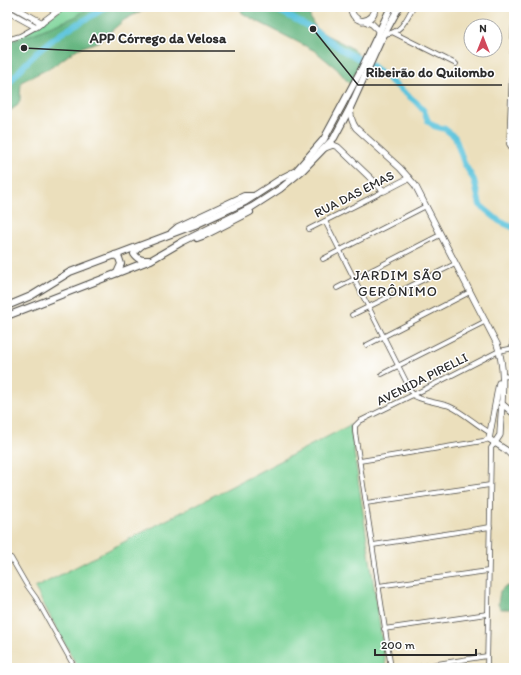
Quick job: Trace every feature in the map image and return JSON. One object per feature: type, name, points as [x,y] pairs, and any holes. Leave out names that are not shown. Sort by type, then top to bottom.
[{"type":"main road","points":[[14,7],[42,23]]},
{"type":"main road","points":[[7,11],[36,27],[63,7]]},
{"type":"main road","points":[[346,7],[356,19],[374,25],[378,30],[378,35]]},
{"type":"main road","points":[[351,7],[352,14]]},
{"type":"main road","points":[[362,21],[371,18],[375,12],[375,7]]},
{"type":"main road","points":[[370,59],[378,35],[391,7]]},
{"type":"main road","points":[[7,316],[151,260],[182,242],[252,207],[280,189],[303,170],[334,138],[350,108],[370,59],[399,7]]},
{"type":"main road","points":[[7,306],[31,296],[70,272],[170,234],[245,202],[296,171],[324,139],[364,72]]},
{"type":"main road","points":[[350,108],[351,117],[356,128],[409,178],[415,186],[486,321],[499,351],[502,365],[500,435],[494,444]]},
{"type":"main road","points":[[324,148],[333,145],[338,147],[384,191]]},
{"type":"main road","name":"RUA DAS EMAS","points":[[384,191],[409,178]]},
{"type":"main road","points":[[142,245],[135,250],[134,254],[141,260],[151,260]]},
{"type":"main road","points":[[115,255],[119,258],[121,264],[117,273]]},
{"type":"main road","points":[[502,365],[489,432],[489,439],[494,444],[506,450],[514,458]]},
{"type":"main road","points":[[501,403],[514,414]]},
{"type":"main road","points":[[489,432],[500,435]]},
{"type":"street","points":[[394,33],[407,18],[412,7]]},
{"type":"street","points":[[514,17],[509,144],[514,152]]},
{"type":"street","points":[[7,40],[20,36],[36,27]]},
{"type":"street","points":[[385,34],[394,33],[456,64]]},
{"type":"street","name":"RUA DAS EMAS","points":[[308,229],[384,191]]},
{"type":"street","points":[[323,259],[426,206]]},
{"type":"street","points":[[324,221],[413,395],[417,399],[426,399],[452,408],[489,432]]},
{"type":"street","points":[[337,288],[440,235]]},
{"type":"street","points":[[352,316],[455,264]]},
{"type":"street","points":[[367,345],[470,292]]},
{"type":"street","points":[[382,374],[486,321]]},
{"type":"street","points":[[513,348],[514,323]]},
{"type":"street","name":"AVENIDA PIRELLI","points":[[360,461],[355,426],[360,421],[499,351],[513,348]]},
{"type":"street","points":[[502,376],[514,377]]},
{"type":"street","points":[[423,390],[422,396],[426,399]]},
{"type":"street","points":[[391,668],[360,461],[483,442],[489,439]]},
{"type":"street","points":[[486,668],[491,448],[494,444]]},
{"type":"street","points":[[366,503],[490,485]]},
{"type":"street","points":[[373,545],[490,527]]},
{"type":"street","points":[[7,557],[11,558],[36,598],[75,668]]},
{"type":"street","points":[[378,586],[488,571]]},
{"type":"street","points":[[384,629],[487,614]]},
{"type":"street","points":[[412,668],[487,656]]},
{"type":"green space","points":[[65,7],[105,7],[7,87],[7,41],[20,36]]},
{"type":"green space","points":[[90,7],[149,7],[124,20],[100,41],[77,49],[52,67],[21,82],[20,100],[18,105],[7,113],[7,47],[10,43],[75,17]]},
{"type":"green space","points":[[240,7],[309,7],[310,18],[315,26],[322,32],[352,48],[358,54],[362,62],[354,76],[353,88],[337,69],[315,51],[242,13]]},
{"type":"green space","points":[[350,425],[386,668],[78,668],[35,588]]},
{"type":"green space","points":[[514,585],[514,609],[501,609],[498,604],[500,591],[504,587]]},
{"type":"waterway","points":[[7,87],[25,64],[46,45],[67,29],[105,7]]},
{"type":"waterway","points":[[272,7],[313,29],[342,50],[371,65],[416,102],[424,111],[428,121],[434,126],[445,129],[455,137],[464,163],[474,180],[480,205],[499,221],[514,228]]},
{"type":"place","name":"Ribeirão do Quilombo","points":[[313,29]]},
{"type":"place","name":"APP Córrego da Velosa","points":[[24,48]]},
{"type":"district","name":"JARDIM SÃO GERÔNIMO","points":[[398,284]]}]
